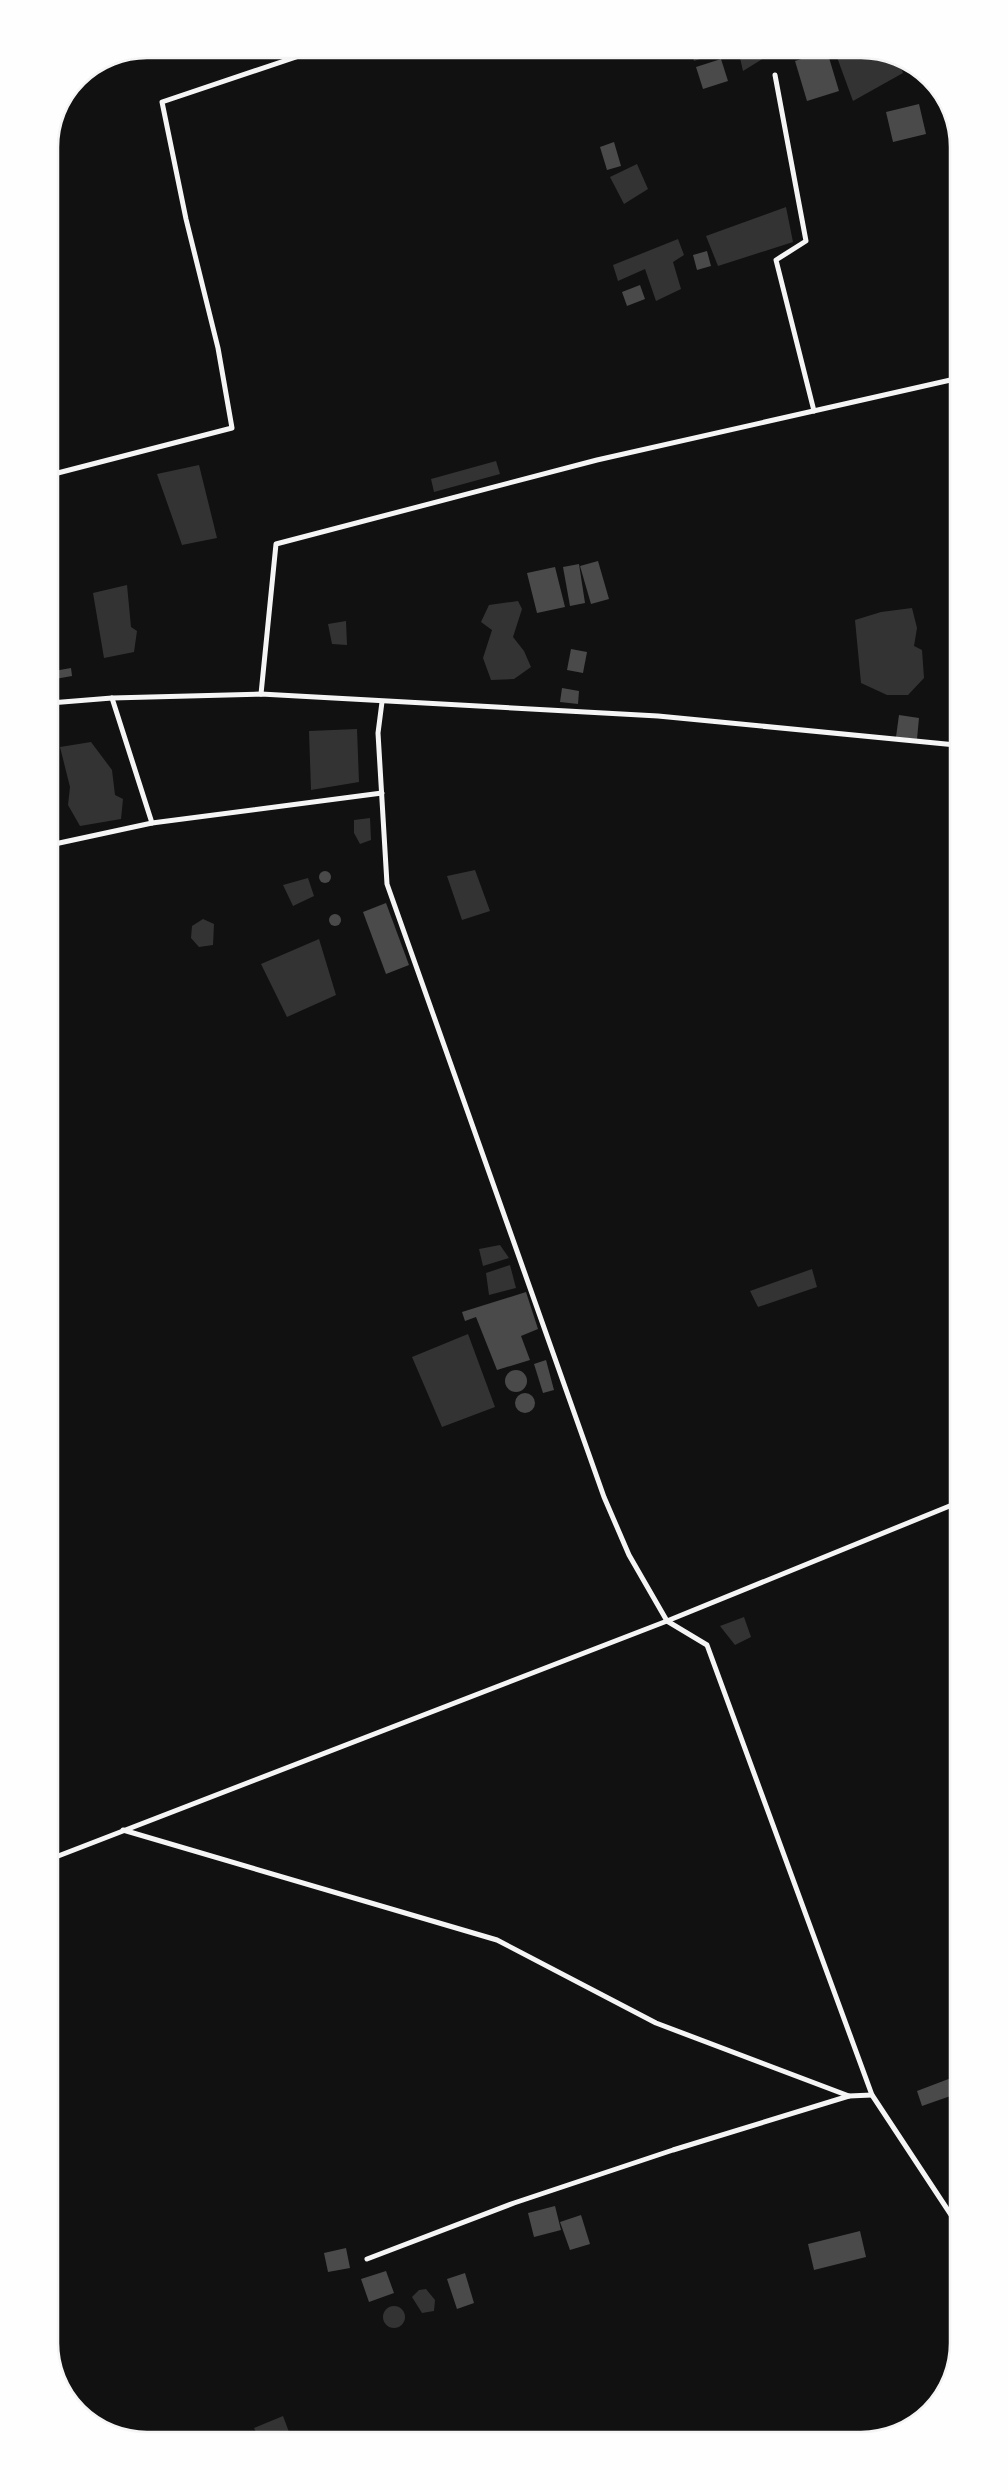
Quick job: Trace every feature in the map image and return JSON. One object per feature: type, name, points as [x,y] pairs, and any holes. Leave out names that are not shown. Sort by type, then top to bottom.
[{"type":"street","points":[[58,473],[108,462],[232,428],[218,348],[186,219],[162,102],[293,58]]},
{"type":"street","points":[[775,75],[806,241],[776,260],[814,411]]},
{"type":"street","points":[[261,694],[276,544],[597,460],[951,380]]},
{"type":"street","points":[[58,702],[112,698],[261,694],[658,716],[951,745]]},
{"type":"street","points":[[112,698],[152,823]]},
{"type":"street","points":[[382,702],[378,733],[387,884],[604,1497],[629,1555],[668,1621],[707,1645],[872,2096],[951,2215]]},
{"type":"street","points":[[58,844],[152,823],[382,793]]},
{"type":"street","points":[[58,1856],[668,1621],[951,1505]]},
{"type":"street","points":[[123,1830],[497,1940],[656,2023],[849,2096]]},
{"type":"street","points":[[367,2259],[514,2203],[673,2150],[849,2096],[872,2096]]},
{"type":"shaded area","points":[[740,58],[764,58],[743,71]]},
{"type":"shaded area","points":[[837,58],[879,59],[901,67],[903,73],[853,101]]},
{"type":"shaded area","points":[[637,164],[648,189],[624,204],[610,177]]},
{"type":"shaded area","points":[[786,207],[793,242],[718,266],[706,236]]},
{"type":"shaded area","points":[[678,239],[684,255],[673,262],[681,289],[656,301],[645,269],[618,281],[613,265]]},
{"type":"shaded area","points":[[496,461],[500,474],[434,492],[431,479]]},
{"type":"shaded area","points":[[199,465],[217,538],[182,545],[157,474]]},
{"type":"shaded area","points":[[127,585],[131,627],[137,631],[134,652],[104,658],[93,593]]},
{"type":"shaded area","points":[[518,601],[522,609],[513,637],[524,651],[531,667],[514,679],[491,680],[483,658],[492,630],[481,622],[489,605]]},
{"type":"shaded area","points":[[912,608],[917,628],[914,646],[922,650],[924,678],[908,695],[887,695],[861,683],[855,620],[881,612]]},
{"type":"shaded area","points":[[346,621],[347,645],[332,644],[328,624]]},
{"type":"shaded area","points":[[357,729],[359,782],[311,790],[309,731]]},
{"type":"shaded area","points":[[91,742],[112,770],[115,795],[123,799],[121,819],[80,826],[68,805],[70,787],[60,747]]},
{"type":"shaded area","points":[[370,818],[371,840],[360,844],[354,833],[354,820]]},
{"type":"shaded area","points":[[475,870],[490,911],[462,920],[447,876]]},
{"type":"shaded area","points":[[308,878],[314,896],[293,906],[283,885]]},
{"type":"shaded area","points":[[203,919],[214,924],[213,945],[199,947],[191,938],[192,926]]},
{"type":"shaded area","points":[[319,939],[336,995],[287,1017],[261,964]]},
{"type":"shaded area","points":[[500,1245],[509,1258],[483,1266],[479,1249]]},
{"type":"shaded area","points":[[510,1265],[516,1288],[489,1295],[486,1273]]},
{"type":"shaded area","points":[[812,1269],[817,1287],[758,1307],[750,1291]]},
{"type":"shaded area","points":[[468,1334],[495,1407],[442,1427],[412,1357]]},
{"type":"shaded area","points":[[744,1617],[751,1637],[735,1645],[720,1626]]},
{"type":"shaded area","points":[[426,2289],[435,2300],[434,2311],[422,2313],[412,2297],[419,2290]]},
{"type":"shaded area","points":[[394,2306],[404,2313],[405,2317],[398,2327],[394,2328],[384,2321],[383,2317],[390,2307]]},
{"type":"shaded area","points":[[283,2416],[289,2432],[256,2432],[254,2428]]},
{"type":"building","points":[[805,58],[829,58],[839,91],[807,101],[795,61]]},
{"type":"building","points":[[721,59],[728,81],[703,89],[696,67]]},
{"type":"building","points":[[919,104],[926,134],[893,142],[886,112]]},
{"type":"building","points":[[614,142],[621,166],[607,170],[600,147]]},
{"type":"building","points":[[707,251],[711,266],[697,270],[693,255]]},
{"type":"building","points":[[640,285],[645,299],[627,306],[622,292]]},
{"type":"building","points":[[598,561],[609,599],[591,604],[580,566]]},
{"type":"building","points":[[579,564],[585,603],[570,606],[563,567]]},
{"type":"building","points":[[555,567],[565,607],[537,613],[527,573]]},
{"type":"building","points":[[571,649],[587,652],[583,673],[567,670]]},
{"type":"building","points":[[71,668],[72,676],[58,678],[58,670]]},
{"type":"building","points":[[562,688],[579,691],[578,704],[560,702]]},
{"type":"building","points":[[899,715],[919,718],[917,739],[896,737]]},
{"type":"building","points":[[325,871],[331,877],[325,883],[319,877]]},
{"type":"building","points":[[386,903],[409,965],[386,974],[363,912]]},
{"type":"building","points":[[335,914],[341,920],[335,926],[329,920]]},
{"type":"building","points":[[526,1292],[538,1329],[521,1336],[530,1360],[497,1370],[476,1317],[465,1321],[462,1312]]},
{"type":"building","points":[[546,1360],[554,1390],[543,1393],[534,1364]]},
{"type":"building","points":[[516,1370],[524,1373],[527,1381],[524,1389],[516,1392],[508,1389],[505,1381],[508,1373]]},
{"type":"building","points":[[525,1393],[532,1396],[535,1403],[532,1410],[525,1413],[518,1410],[515,1403],[518,1396]]},
{"type":"building","points":[[951,2078],[951,2096],[922,2106],[917,2091]]},
{"type":"building","points":[[555,2206],[561,2230],[534,2237],[528,2213]]},
{"type":"building","points":[[581,2215],[590,2244],[570,2250],[560,2222]]},
{"type":"building","points":[[860,2231],[866,2257],[814,2270],[808,2244]]},
{"type":"building","points":[[346,2248],[350,2268],[328,2272],[324,2253]]},
{"type":"building","points":[[386,2271],[394,2293],[369,2302],[361,2279]]},
{"type":"building","points":[[465,2273],[474,2303],[457,2309],[447,2279]]}]
